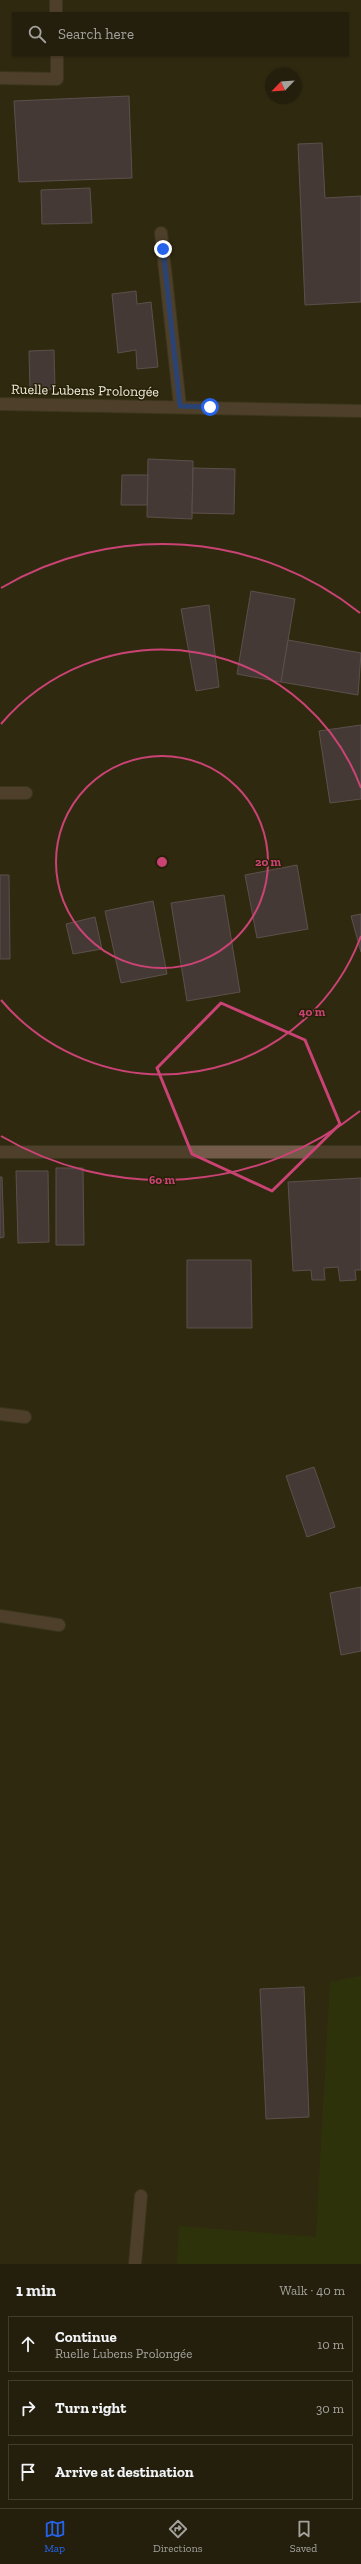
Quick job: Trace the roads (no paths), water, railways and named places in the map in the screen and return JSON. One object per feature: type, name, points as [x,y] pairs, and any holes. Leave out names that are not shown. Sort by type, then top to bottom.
[{"type":"street","points":[[56,0],[56,12]]},
{"type":"street","points":[[0,78],[57,79],[57,56]]},
{"type":"street","points":[[161,233],[180,406]]},
{"type":"street","name":"Ruelle Lubens Prolongée","points":[[0,404],[180,406],[361,411]]},
{"type":"street","points":[[0,793],[26,793]]},
{"type":"street","points":[[0,1152],[361,1152]]},
{"type":"street","points":[[0,1414],[25,1417]]},
{"type":"street","points":[[0,1616],[59,1625]]},
{"type":"street","points":[[135,2264],[141,2196]]}]
